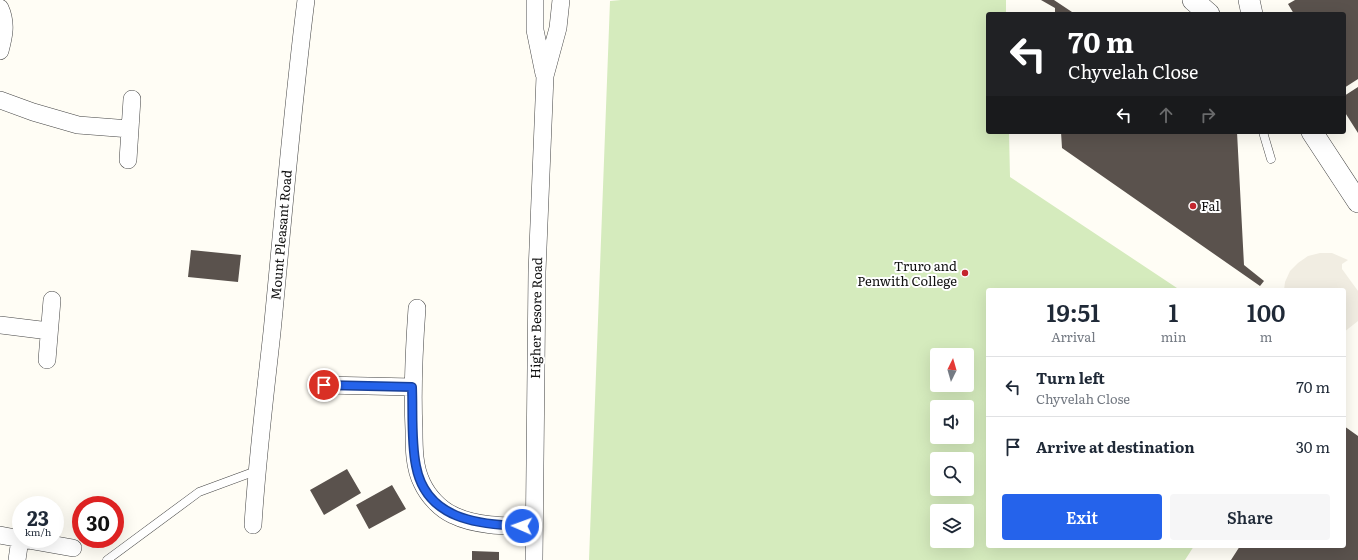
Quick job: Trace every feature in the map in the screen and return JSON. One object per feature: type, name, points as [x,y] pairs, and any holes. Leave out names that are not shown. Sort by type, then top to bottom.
[{"type":"street","name":"Mount Pleasant Road","points":[[253,525],[256,471],[272,325],[295,84],[306,0]]},
{"type":"street","name":"Higher Besore Road","points":[[535,0],[535,30],[545,76]]},
{"type":"street","name":"Higher Besore Road","points":[[534,560],[537,272],[545,76],[558,28],[561,0]]},
{"type":"street","points":[[1193,0],[1207,12]]},
{"type":"street","points":[[1249,0],[1252,12]]},
{"type":"street","points":[[0,8],[3,14],[5,33],[0,51]]},
{"type":"street","points":[[128,160],[132,99]]},
{"type":"street","points":[[0,100],[33,112],[78,125],[130,129]]},
{"type":"street","points":[[1313,134],[1358,202]]},
{"type":"street","points":[[47,360],[52,300]]},
{"type":"street","points":[[417,308],[412,387],[416,467],[421,483],[429,495],[440,506],[453,515],[469,521],[501,526],[534,526]]},
{"type":"street","points":[[0,326],[49,330]]},
{"type":"street","points":[[324,385],[412,387]]},
{"type":"street","points":[[0,535],[12,537]]},
{"type":"street","points":[[17,560],[19,548]]},
{"type":"lane","points":[[1264,134],[1271,159]]},
{"type":"lane","points":[[107,560],[198,492],[256,471]]},
{"type":"green space","name":"Truro and Penwith College","points":[[1006,0],[1006,12],[986,12],[986,134],[1009,134],[1010,177],[1177,288],[986,288],[986,548],[1193,548],[1185,560],[589,560],[610,1]]},
{"type":"shaded area","points":[[1320,253],[1332,253],[1348,260],[1342,264],[1342,269],[1358,291],[1358,321],[1346,330],[1346,288],[1284,288],[1285,282],[1290,271],[1308,256]]},
{"type":"building","points":[[1041,0],[1054,0],[1072,12],[1055,12],[1055,8]]},
{"type":"building","points":[[1295,0],[1358,0],[1358,79],[1346,87],[1346,12],[1293,12],[1288,4]]},
{"type":"building","points":[[1358,87],[1358,133],[1346,114],[1346,95]]},
{"type":"building","name":"Fal","points":[[1061,134],[1237,134],[1244,265],[1264,281],[1260,286],[1062,148]]},
{"type":"building","points":[[191,250],[241,255],[238,282],[188,277]]},
{"type":"building","points":[[1346,427],[1358,436],[1358,560],[1231,560],[1239,548],[1346,548]]},
{"type":"building","points":[[347,469],[361,493],[324,515],[310,490]]},
{"type":"building","points":[[392,485],[406,509],[369,529],[356,505]]},
{"type":"building","points":[[472,551],[499,552],[499,560],[472,560]]},
{"type":"place","name":"Fal","points":[[1193,206]]},
{"type":"place","name":"Truro and Penwith College","points":[[965,273]]},
{"type":"route","points":[[324,385],[412,387],[416,467],[421,483],[429,495],[440,506],[453,515],[469,521],[501,526],[522,526]]}]
